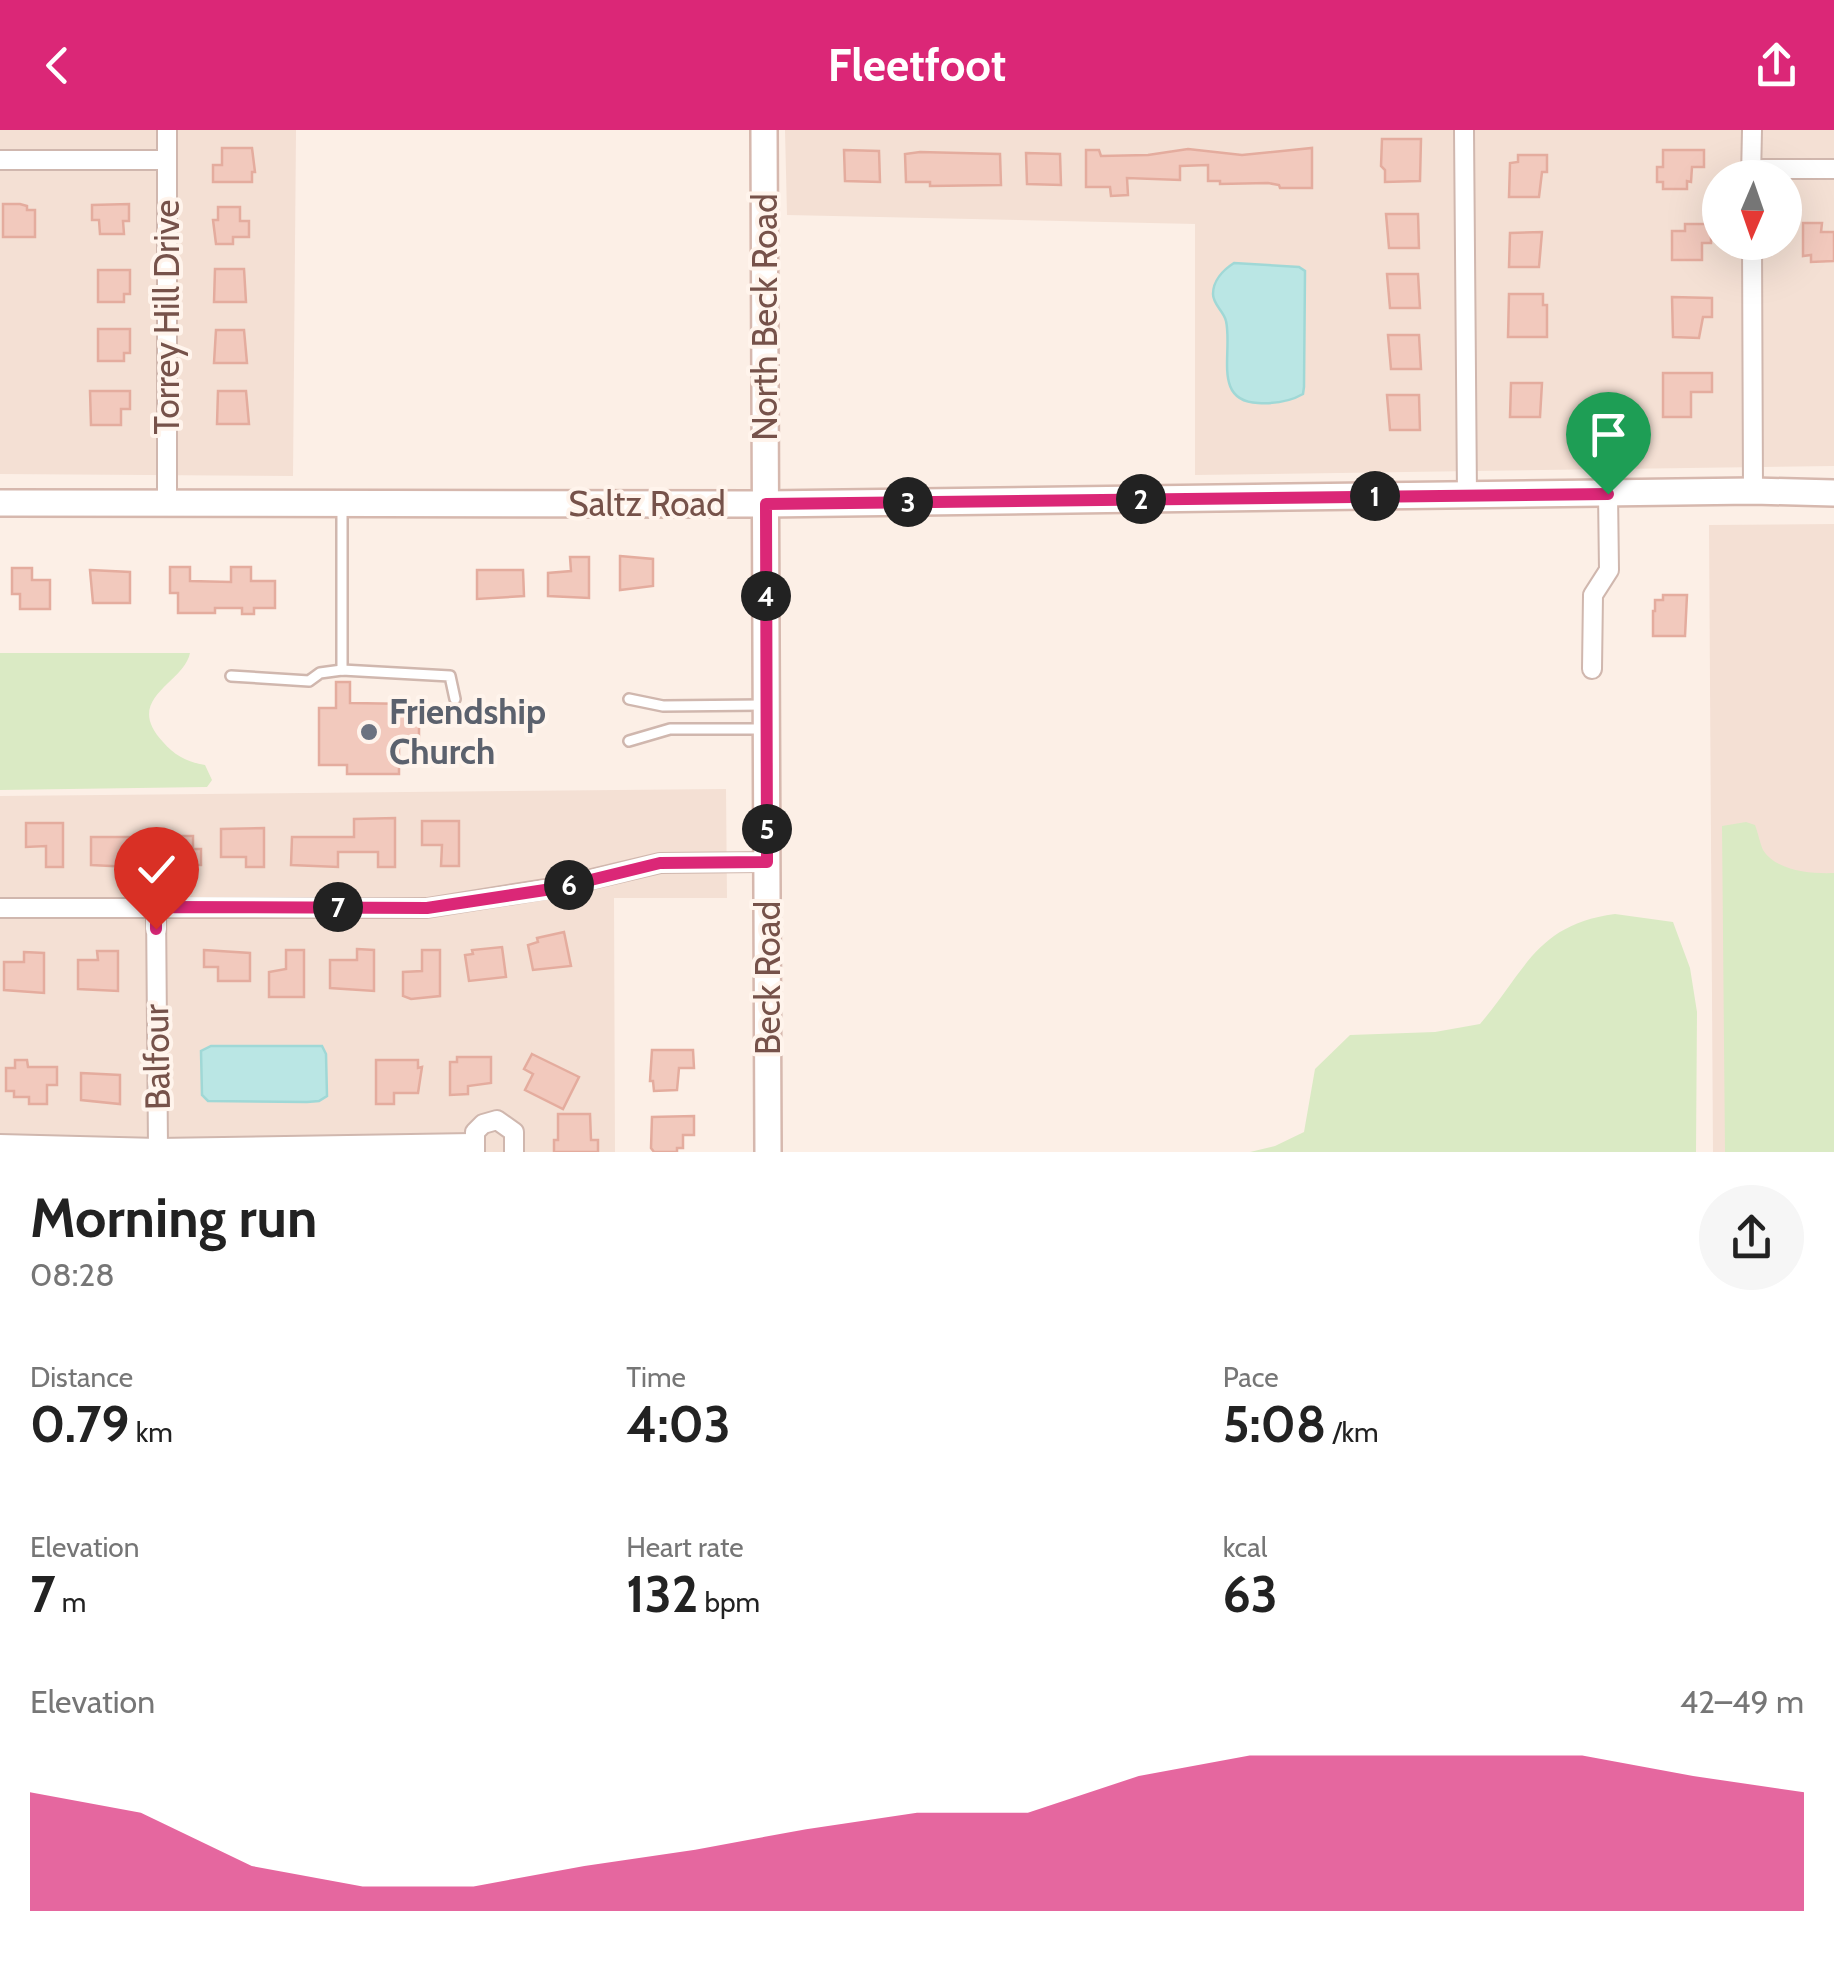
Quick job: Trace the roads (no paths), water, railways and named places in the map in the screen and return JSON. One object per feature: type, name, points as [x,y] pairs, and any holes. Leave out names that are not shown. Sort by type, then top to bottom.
[{"type":"street","name":"Torrey Hill Drive","points":[[167,130],[167,503]]},
{"type":"street","name":"North Beck Road","points":[[764,130],[766,504]]},
{"type":"street","points":[[1464,130],[1466,496]]},
{"type":"street","points":[[1752,130],[1752,160]]},
{"type":"street","points":[[0,160],[167,160]]},
{"type":"street","points":[[1802,171],[1834,169]]},
{"type":"street","points":[[1752,260],[1753,491]]},
{"type":"street","name":"Saltz Road","points":[[0,503],[766,504],[1834,493]]},
{"type":"street","points":[[1592,669],[1593,595],[1609,570],[1608,494]]},
{"type":"street","name":"Beck Road","points":[[766,504],[768,1152]]},
{"type":"street","points":[[0,908],[427,908],[558,888],[660,863],[767,862]]},
{"type":"street","name":"Balfour","points":[[156,907],[158,1148]]},
{"type":"street","points":[[0,1144],[474,1147],[480,1126],[497,1120],[514,1132],[514,1152]]},
{"type":"lane","points":[[342,503],[342,670]]},
{"type":"lane","points":[[231,676],[309,681],[320,673],[342,670],[450,676],[455,699]]},
{"type":"lane","points":[[629,699],[766,717]]},
{"type":"lane","points":[[629,741],[670,730],[766,717]]},
{"type":"water","points":[[1234,263],[1299,267],[1305,271],[1304,387],[1298,397],[1258,403],[1235,394],[1230,384],[1226,321],[1213,294],[1219,276]]},
{"type":"water","points":[[211,1046],[322,1046],[326,1054],[327,1096],[307,1102],[208,1101],[202,1095],[201,1051]]},
{"type":"place","name":"Friendship Church","points":[[369,732]]}]
